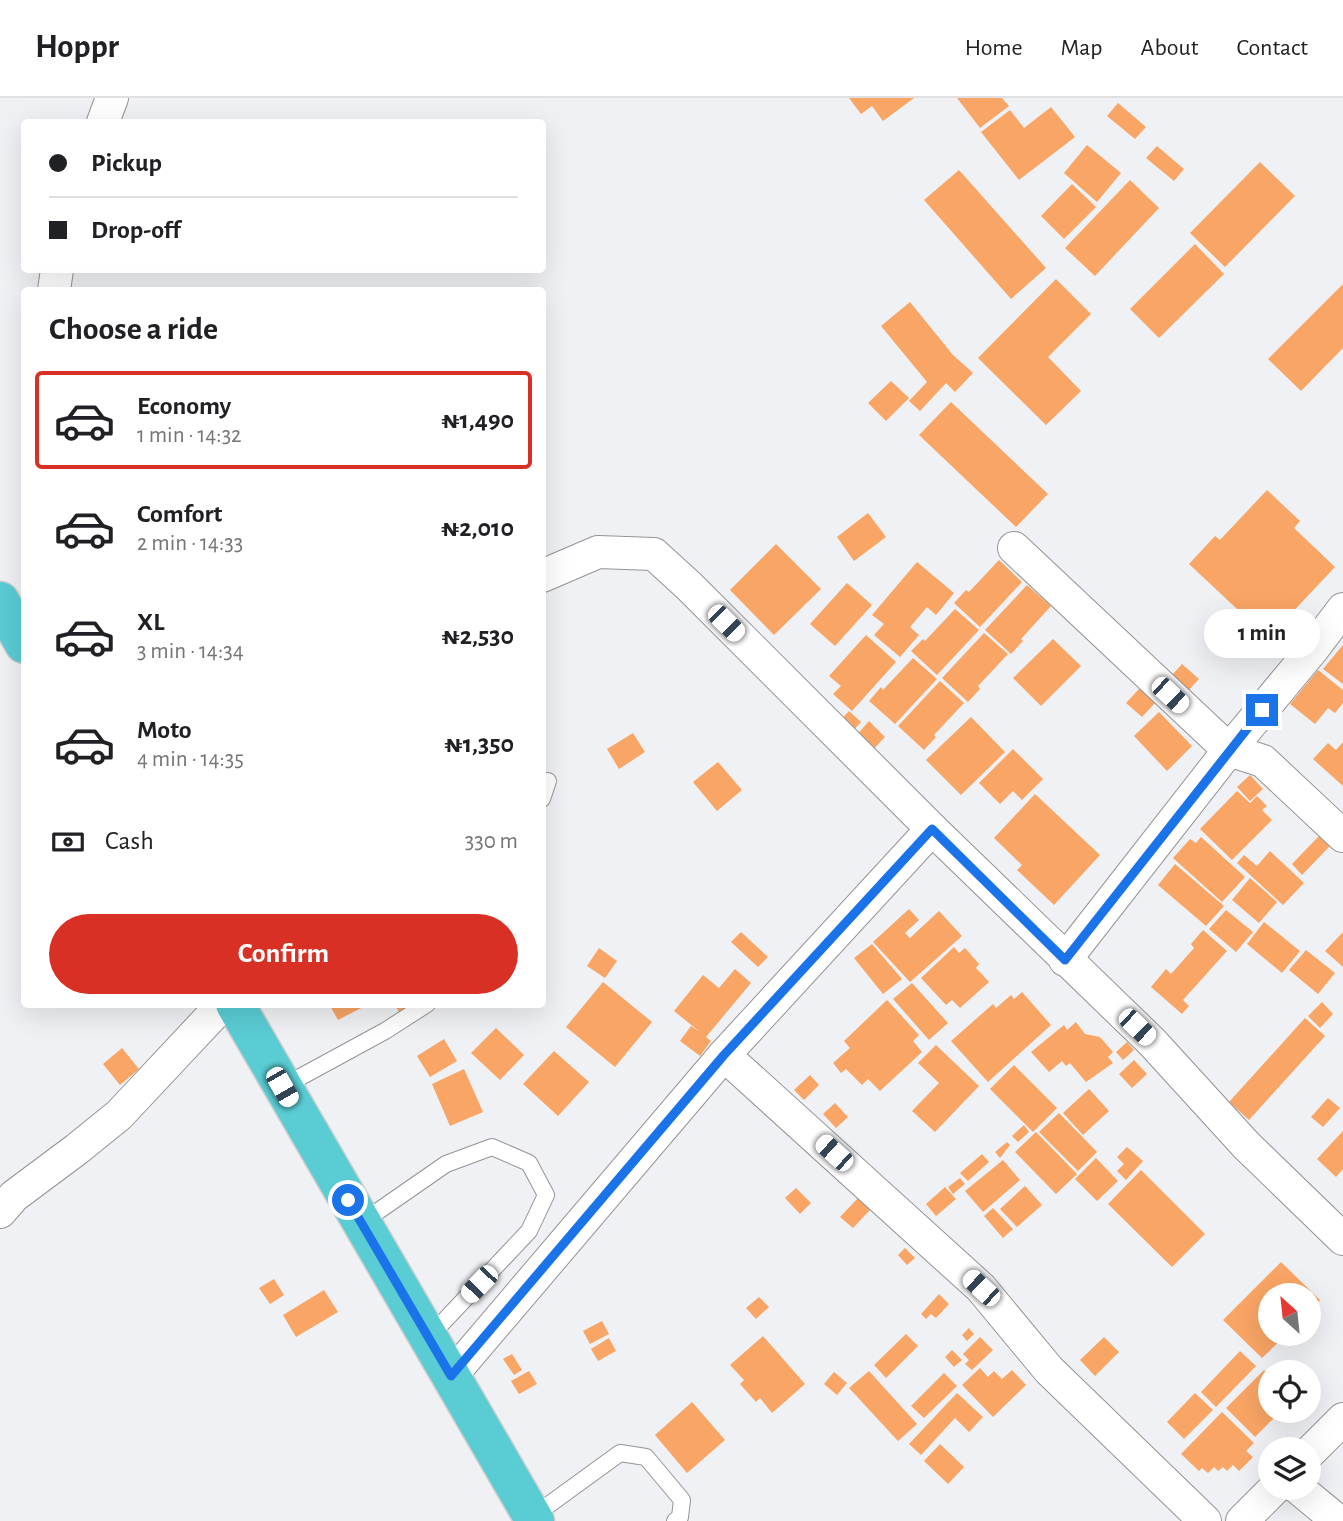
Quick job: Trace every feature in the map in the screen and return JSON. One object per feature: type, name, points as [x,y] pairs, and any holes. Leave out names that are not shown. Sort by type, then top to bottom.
[{"type":"highway","points":[[236,1008],[534,1519]]},
{"type":"street","points":[[104,119],[112,98]]},
{"type":"street","points":[[1014,548],[1229,750],[1263,761],[1343,836]]},
{"type":"street","points":[[546,574],[598,552],[654,554],[1065,960],[1152,1042],[1246,1145],[1343,1239]]},
{"type":"street","points":[[1065,960],[1343,609]]},
{"type":"street","points":[[451,1376],[724,1055],[932,829]]},
{"type":"street","points":[[0,1212],[13,1196],[119,1115],[219,1008]]},
{"type":"street","points":[[724,1055],[981,1288],[1049,1370],[1205,1521]]},
{"type":"street","points":[[1321,1441],[1343,1419]]},
{"type":"street","points":[[1242,1521],[1263,1500]]},
{"type":"street","points":[[1313,1500],[1338,1521]]},
{"type":"lane","points":[[546,787],[548,781]]},
{"type":"lane","points":[[282,1087],[385,1031],[421,1008]]},
{"type":"lane","points":[[361,1223],[446,1164],[492,1147],[529,1163],[546,1195],[529,1231],[428,1338]]},
{"type":"lane","points":[[534,1519],[620,1453],[646,1457],[682,1500],[680,1517],[675,1521]]},
{"type":"building","points":[[849,98],[914,98],[883,121],[872,106],[861,114]]},
{"type":"building","points":[[957,98],[1002,98],[1009,106],[980,128]]},
{"type":"building","points":[[1118,103],[1146,127],[1135,139],[1107,116]]},
{"type":"building","points":[[1051,107],[1075,137],[1019,180],[981,132],[1010,110],[1024,128]]},
{"type":"building","points":[[1087,145],[1121,173],[1097,202],[1064,173]]},
{"type":"building","points":[[1157,146],[1184,169],[1174,181],[1146,158]]},
{"type":"building","points":[[1260,162],[1295,196],[1225,267],[1190,233]]},
{"type":"building","points":[[959,170],[1046,268],[1011,299],[924,200]]},
{"type":"building","points":[[1130,180],[1159,208],[1095,276],[1065,248]]},
{"type":"building","points":[[1072,184],[1096,207],[1064,239],[1041,216]]},
{"type":"building","points":[[1195,244],[1224,274],[1159,338],[1130,309]]},
{"type":"building","points":[[1056,279],[1091,314],[1048,357],[1081,391],[1046,425],[978,358]]},
{"type":"building","points":[[1343,284],[1343,348],[1301,391],[1268,359]]},
{"type":"building","points":[[910,302],[953,355],[973,373],[955,392],[946,383],[920,411],[909,401],[927,382],[881,326]]},
{"type":"building","points":[[891,381],[909,398],[886,421],[868,403]]},
{"type":"building","points":[[951,402],[1048,494],[1016,527],[919,435]]},
{"type":"building","points":[[1267,490],[1300,521],[1294,528],[1335,567],[1268,638],[1189,564],[1215,536],[1220,540]]},
{"type":"building","points":[[868,513],[886,537],[854,561],[837,537]]},
{"type":"building","points":[[776,544],[821,589],[774,635],[730,590]]},
{"type":"building","points":[[999,560],[1022,582],[980,627],[954,603],[966,590],[969,592]]},
{"type":"building","points":[[917,562],[954,593],[936,615],[927,607],[910,627],[919,635],[900,657],[874,635],[884,624],[872,615]]},
{"type":"building","points":[[847,583],[872,605],[835,646],[810,624]]},
{"type":"building","points":[[1027,585],[1051,606],[1011,654],[985,630]]},
{"type":"building","points":[[955,609],[979,630],[937,675],[911,651],[923,639],[925,641]]},
{"type":"building","points":[[984,633],[1008,654],[978,686],[980,689],[968,702],[942,678]]},
{"type":"building","points":[[866,635],[896,662],[852,711],[833,694],[841,686],[829,676]]},
{"type":"building","points":[[1053,639],[1081,666],[1041,706],[1013,678]]},
{"type":"building","points":[[1343,645],[1343,684],[1323,669]]},
{"type":"building","points":[[913,658],[937,679],[895,724],[869,701]]},
{"type":"building","points":[[1182,664],[1199,679],[1189,690],[1172,675]]},
{"type":"building","points":[[1318,670],[1343,690],[1343,703],[1335,713],[1328,708],[1315,724],[1290,704]]},
{"type":"building","points":[[940,681],[964,703],[934,735],[936,737],[924,750],[898,726]]},
{"type":"building","points":[[1140,688],[1155,703],[1142,717],[1126,703]]},
{"type":"building","points":[[849,711],[861,722],[851,733],[839,722]]},
{"type":"building","points":[[1159,712],[1192,746],[1167,771],[1134,736]]},
{"type":"building","points":[[971,717],[1005,752],[961,795],[926,760]]},
{"type":"building","points":[[869,721],[885,737],[871,752],[855,737]]},
{"type":"building","points":[[633,733],[645,752],[619,769],[607,749]]},
{"type":"building","points":[[1343,742],[1343,786],[1313,759],[1328,743],[1336,750]]},
{"type":"building","points":[[1013,749],[1043,779],[1022,800],[1013,791],[1000,804],[979,783]]},
{"type":"building","points":[[718,762],[742,790],[717,811],[693,782]]},
{"type":"building","points":[[1250,775],[1263,789],[1250,801],[1237,787]]},
{"type":"building","points":[[1237,791],[1250,803],[1257,796],[1267,806],[1262,810],[1272,820],[1232,860],[1200,829]]},
{"type":"building","points":[[1035,794],[1100,855],[1054,905],[1017,870],[1022,865],[994,838]]},
{"type":"building","points":[[1319,836],[1330,846],[1302,875],[1292,864]]},
{"type":"building","points":[[1201,837],[1245,877],[1222,902],[1173,858],[1190,839],[1196,843]]},
{"type":"building","points":[[1270,851],[1304,883],[1283,905],[1237,863],[1244,855],[1257,866]]},
{"type":"building","points":[[1175,864],[1224,906],[1206,926],[1158,885]]},
{"type":"building","points":[[1250,878],[1277,902],[1259,923],[1232,900]]},
{"type":"building","points":[[909,909],[919,920],[905,933],[910,938],[939,911],[962,936],[910,982],[873,942]]},
{"type":"building","points":[[1226,910],[1253,932],[1236,952],[1209,929]]},
{"type":"building","points":[[1264,922],[1300,951],[1282,973],[1247,944]]},
{"type":"building","points":[[1203,930],[1227,951],[1183,1000],[1189,1006],[1182,1014],[1151,987],[1166,969],[1171,974],[1194,948],[1191,944]]},
{"type":"building","points":[[741,932],[768,957],[758,967],[731,942]]},
{"type":"building","points":[[1343,932],[1343,967],[1325,951]]},
{"type":"building","points":[[872,944],[902,979],[883,994],[854,958]]},
{"type":"building","points":[[954,947],[959,953],[965,948],[979,964],[976,968],[989,982],[960,1008],[952,1000],[946,1005],[921,978]]},
{"type":"building","points":[[599,948],[617,961],[605,978],[587,966]]},
{"type":"building","points":[[1306,950],[1335,973],[1318,994],[1289,970]]},
{"type":"building","points":[[735,969],[751,983],[706,1037],[711,1041],[700,1056],[680,1041],[691,1026],[700,1032],[674,1011],[703,975],[719,988]]},
{"type":"building","points":[[603,982],[652,1022],[615,1067],[566,1027]]},
{"type":"building","points":[[912,983],[948,1023],[929,1040],[893,999]]},
{"type":"building","points":[[1022,992],[1051,1025],[988,1082],[951,1041],[993,1004],[996,1008],[1011,995],[1014,999]]},
{"type":"building","points":[[887,1000],[919,1035],[913,1041],[922,1052],[880,1091],[868,1079],[862,1085],[846,1069],[841,1073],[833,1063],[850,1048],[844,1041]]},
{"type":"building","points":[[1322,1002],[1333,1014],[1320,1028],[1308,1016]]},
{"type":"building","points":[[331,1008],[361,1008],[338,1020]]},
{"type":"building","points":[[1305,1018],[1325,1036],[1249,1120],[1229,1102]]},
{"type":"building","points":[[1076,1022],[1085,1034],[1100,1037],[1113,1052],[1108,1057],[1113,1063],[1086,1082],[1070,1063],[1066,1066],[1062,1061],[1049,1072],[1031,1052],[1064,1025],[1067,1030]]},
{"type":"building","points":[[496,1028],[524,1055],[500,1080],[471,1053]]},
{"type":"building","points":[[444,1039],[457,1061],[430,1077],[417,1056]]},
{"type":"building","points":[[1127,1042],[1134,1050],[1123,1060],[1116,1052]]},
{"type":"building","points":[[936,1045],[979,1086],[935,1132],[912,1111],[939,1083],[918,1063]]},
{"type":"building","points":[[122,1048],[139,1069],[120,1085],[103,1064]]},
{"type":"building","points":[[554,1051],[589,1082],[558,1116],[523,1084]]},
{"type":"building","points":[[1134,1060],[1147,1074],[1132,1088],[1119,1074]]},
{"type":"building","points":[[1014,1065],[1057,1108],[1033,1132],[990,1089]]},
{"type":"building","points":[[464,1069],[483,1112],[450,1126],[432,1084]]},
{"type":"building","points":[[810,1075],[819,1085],[804,1100],[794,1090]]},
{"type":"building","points":[[1089,1089],[1109,1111],[1083,1135],[1063,1113]]},
{"type":"building","points":[[1328,1098],[1340,1108],[1323,1127],[1311,1117]]},
{"type":"building","points":[[835,1103],[848,1117],[836,1128],[823,1114]]},
{"type":"building","points":[[1059,1113],[1097,1152],[1078,1171],[1039,1132]]},
{"type":"building","points":[[1024,1125],[1029,1132],[1018,1142],[1012,1136]]},
{"type":"building","points":[[1343,1131],[1343,1169],[1336,1177],[1317,1159]]},
{"type":"building","points":[[1036,1132],[1077,1174],[1056,1194],[1015,1152]]},
{"type":"building","points":[[1007,1142],[1010,1145],[1000,1158],[995,1152]]},
{"type":"building","points":[[1127,1147],[1143,1161],[1126,1180],[1117,1171],[1124,1164],[1117,1157]]},
{"type":"building","points":[[982,1154],[989,1162],[968,1181],[960,1173]]},
{"type":"building","points":[[1096,1158],[1118,1181],[1097,1201],[1075,1179]]},
{"type":"building","points":[[1003,1160],[1020,1180],[983,1212],[965,1191]]},
{"type":"building","points":[[1141,1170],[1205,1234],[1172,1267],[1108,1204]]},
{"type":"building","points":[[960,1178],[965,1184],[953,1194],[948,1187]]},
{"type":"building","points":[[1025,1186],[1042,1205],[1017,1227],[1000,1209]]},
{"type":"building","points":[[945,1187],[956,1199],[936,1216],[926,1204]]},
{"type":"building","points":[[796,1188],[811,1203],[800,1214],[785,1198]]},
{"type":"building","points":[[858,1198],[870,1210],[853,1228],[840,1217]]},
{"type":"building","points":[[993,1208],[1013,1229],[1003,1238],[984,1216]]},
{"type":"building","points":[[905,1248],[915,1258],[907,1265],[898,1255]]},
{"type":"building","points":[[1281,1262],[1303,1283],[1260,1283]]},
{"type":"building","points":[[274,1279],[284,1295],[270,1304],[259,1288]]},
{"type":"building","points":[[1258,1285],[1258,1346],[1274,1346],[1262,1358],[1223,1320]]},
{"type":"building","points":[[324,1290],[338,1312],[296,1337],[283,1315]]},
{"type":"building","points":[[939,1294],[949,1304],[936,1318],[931,1314],[926,1319],[921,1314]]},
{"type":"building","points":[[759,1297],[769,1307],[756,1319],[746,1308]]},
{"type":"building","points":[[602,1321],[609,1334],[590,1344],[583,1331]]},
{"type":"building","points":[[969,1328],[974,1334],[967,1341],[962,1335]]},
{"type":"building","points":[[906,1334],[918,1346],[886,1378],[874,1365]]},
{"type":"building","points":[[763,1336],[805,1384],[772,1413],[760,1398],[756,1402],[740,1384],[744,1380],[730,1365]]},
{"type":"building","points":[[980,1337],[993,1350],[972,1370],[965,1364],[969,1360],[963,1354]]},
{"type":"building","points":[[1104,1337],[1119,1352],[1095,1376],[1080,1360]]},
{"type":"building","points":[[609,1338],[616,1351],[598,1361],[591,1349]]},
{"type":"building","points":[[952,1350],[962,1360],[954,1367],[945,1357]]},
{"type":"building","points":[[1240,1351],[1256,1366],[1216,1407],[1201,1392]]},
{"type":"building","points":[[512,1354],[522,1370],[514,1375],[503,1359]]},
{"type":"building","points":[[980,1368],[988,1377],[994,1371],[1002,1379],[1012,1370],[1026,1385],[993,1417],[962,1385]]},
{"type":"building","points":[[529,1371],[537,1384],[519,1394],[511,1381]]},
{"type":"building","points":[[869,1371],[917,1424],[898,1441],[849,1388]]},
{"type":"building","points":[[834,1372],[847,1383],[837,1395],[824,1384]]},
{"type":"building","points":[[944,1373],[957,1386],[924,1418],[911,1406]]},
{"type":"building","points":[[1258,1376],[1258,1423],[1269,1423],[1255,1437],[1226,1408]]},
{"type":"building","points":[[957,1393],[983,1417],[969,1432],[955,1418],[921,1455],[909,1444]]},
{"type":"building","points":[[1195,1393],[1213,1410],[1184,1439],[1167,1422]]},
{"type":"building","points":[[692,1402],[725,1440],[687,1473],[655,1435]]},
{"type":"building","points":[[1222,1412],[1254,1443],[1246,1451],[1253,1457],[1239,1471],[1233,1465],[1227,1471],[1223,1467],[1218,1471],[1214,1467],[1208,1473],[1202,1468],[1199,1471],[1181,1454]]},
{"type":"building","points":[[940,1444],[964,1467],[948,1484],[924,1461]]},
{"type":"route","points":[[348,1200],[451,1376],[724,1055],[932,829],[1065,960],[1262,710]]}]
